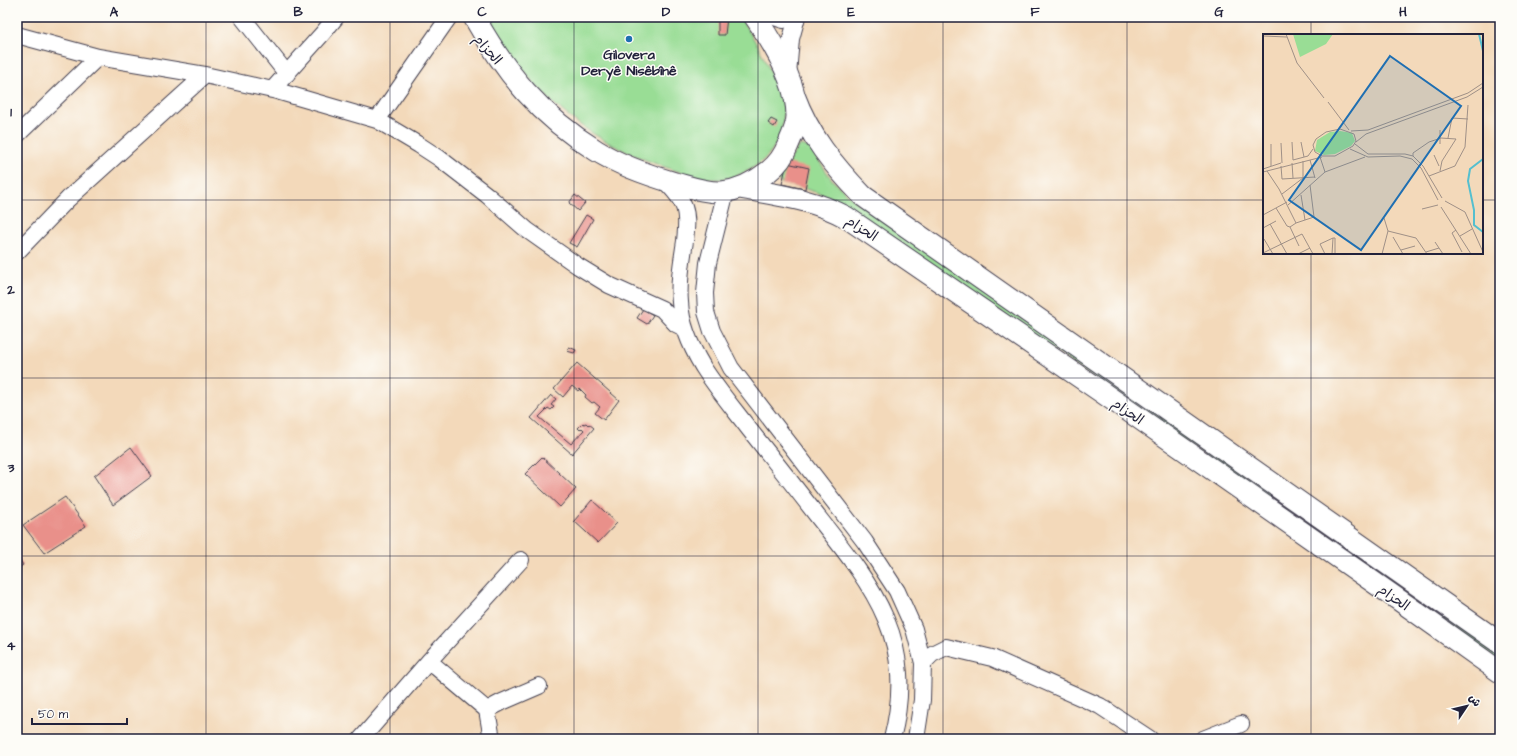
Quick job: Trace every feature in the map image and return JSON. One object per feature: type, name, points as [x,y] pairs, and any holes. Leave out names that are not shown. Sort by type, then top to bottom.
[{"type":"main road","name":"الحزام","points":[[460,17],[516,82]]},
{"type":"main road","points":[[474,17],[492,49],[516,82],[550,116],[597,151],[632,169],[698,189],[716,191],[733,189],[761,177],[772,168],[785,153],[795,126],[797,116],[791,86],[769,40],[755,17]]},
{"type":"main road","name":"الحزام","points":[[791,86],[802,116],[816,140],[863,196],[1500,642]]},
{"type":"main road","name":"الحزام","points":[[733,189],[796,198],[834,210],[846,217],[1103,393],[1500,672]]},
{"type":"street","points":[[242,17],[286,74]]},
{"type":"street","points":[[272,90],[336,17]]},
{"type":"street","points":[[377,120],[449,17]]},
{"type":"street","points":[[774,17],[783,20],[791,17]]},
{"type":"street","points":[[791,86],[791,39],[798,17]]},
{"type":"street","points":[[17,35],[98,57],[205,75],[272,90],[377,120],[439,158],[527,230],[578,266],[609,285],[662,309],[676,324],[684,328]]},
{"type":"street","points":[[17,135],[98,57]]},
{"type":"street","points":[[17,252],[68,199],[205,75]]},
{"type":"street","points":[[663,179],[680,198],[686,214],[680,301],[684,328],[693,349],[716,387],[857,567],[878,601],[892,635],[899,671],[900,689],[899,709],[892,739]]},
{"type":"street","points":[[733,189],[708,263],[705,293],[706,312],[712,331],[731,368],[865,542],[897,590],[914,629],[922,663],[922,700],[916,739]]},
{"type":"street","points":[[361,739],[520,560]]},
{"type":"street","points":[[922,663],[932,654],[946,647],[992,658],[1100,706],[1150,739]]},
{"type":"street","points":[[429,661],[487,710],[492,739]]},
{"type":"street","points":[[487,710],[539,686]]},
{"type":"street","points":[[1203,739],[1241,724]]},
{"type":"green space","points":[[488,17],[740,17],[758,46],[780,91],[784,115],[778,140],[769,154],[760,163],[742,174],[722,179],[693,176],[641,158],[593,134],[578,124],[549,99],[531,80],[516,60]]},
{"type":"green space","points":[[802,145],[810,148],[833,181],[855,201],[1500,652],[1500,661],[847,206],[815,192],[781,183],[778,180],[779,177],[798,147]]},
{"type":"building","points":[[721,17],[727,17],[725,35],[718,35],[718,20],[720,20]]},
{"type":"building","points":[[771,119],[777,122],[774,127],[768,123]]},
{"type":"building","points":[[787,163],[809,168],[805,189],[782,184]]},
{"type":"building","points":[[575,195],[585,203],[578,211],[569,203]]},
{"type":"building","points":[[586,215],[593,219],[577,247],[569,243]]},
{"type":"building","points":[[643,309],[653,315],[647,324],[637,318]]},
{"type":"building","points":[[569,347],[576,350],[574,353],[567,351]]},
{"type":"building","points":[[577,363],[619,400],[604,420],[595,413],[600,407],[585,397],[586,395],[580,389],[578,391],[572,386],[563,397],[554,389]]},
{"type":"building","points":[[551,395],[556,399],[551,405],[554,407],[551,410],[548,408],[539,417],[571,444],[584,430],[582,428],[580,430],[578,428],[583,423],[589,424],[594,428],[572,454],[531,418]]},
{"type":"building","points":[[131,447],[152,476],[113,505],[94,476]]},
{"type":"building","points":[[542,457],[576,489],[560,507],[525,474]]},
{"type":"building","points":[[65,497],[86,526],[44,553],[23,525]]},
{"type":"building","points":[[592,500],[617,523],[598,543],[574,521]]},
{"type":"building","points":[[17,556],[23,565],[17,569]]},
{"type":"place","name":"Gilovera Deryê Nisêbînê","points":[[629,39]]}]
